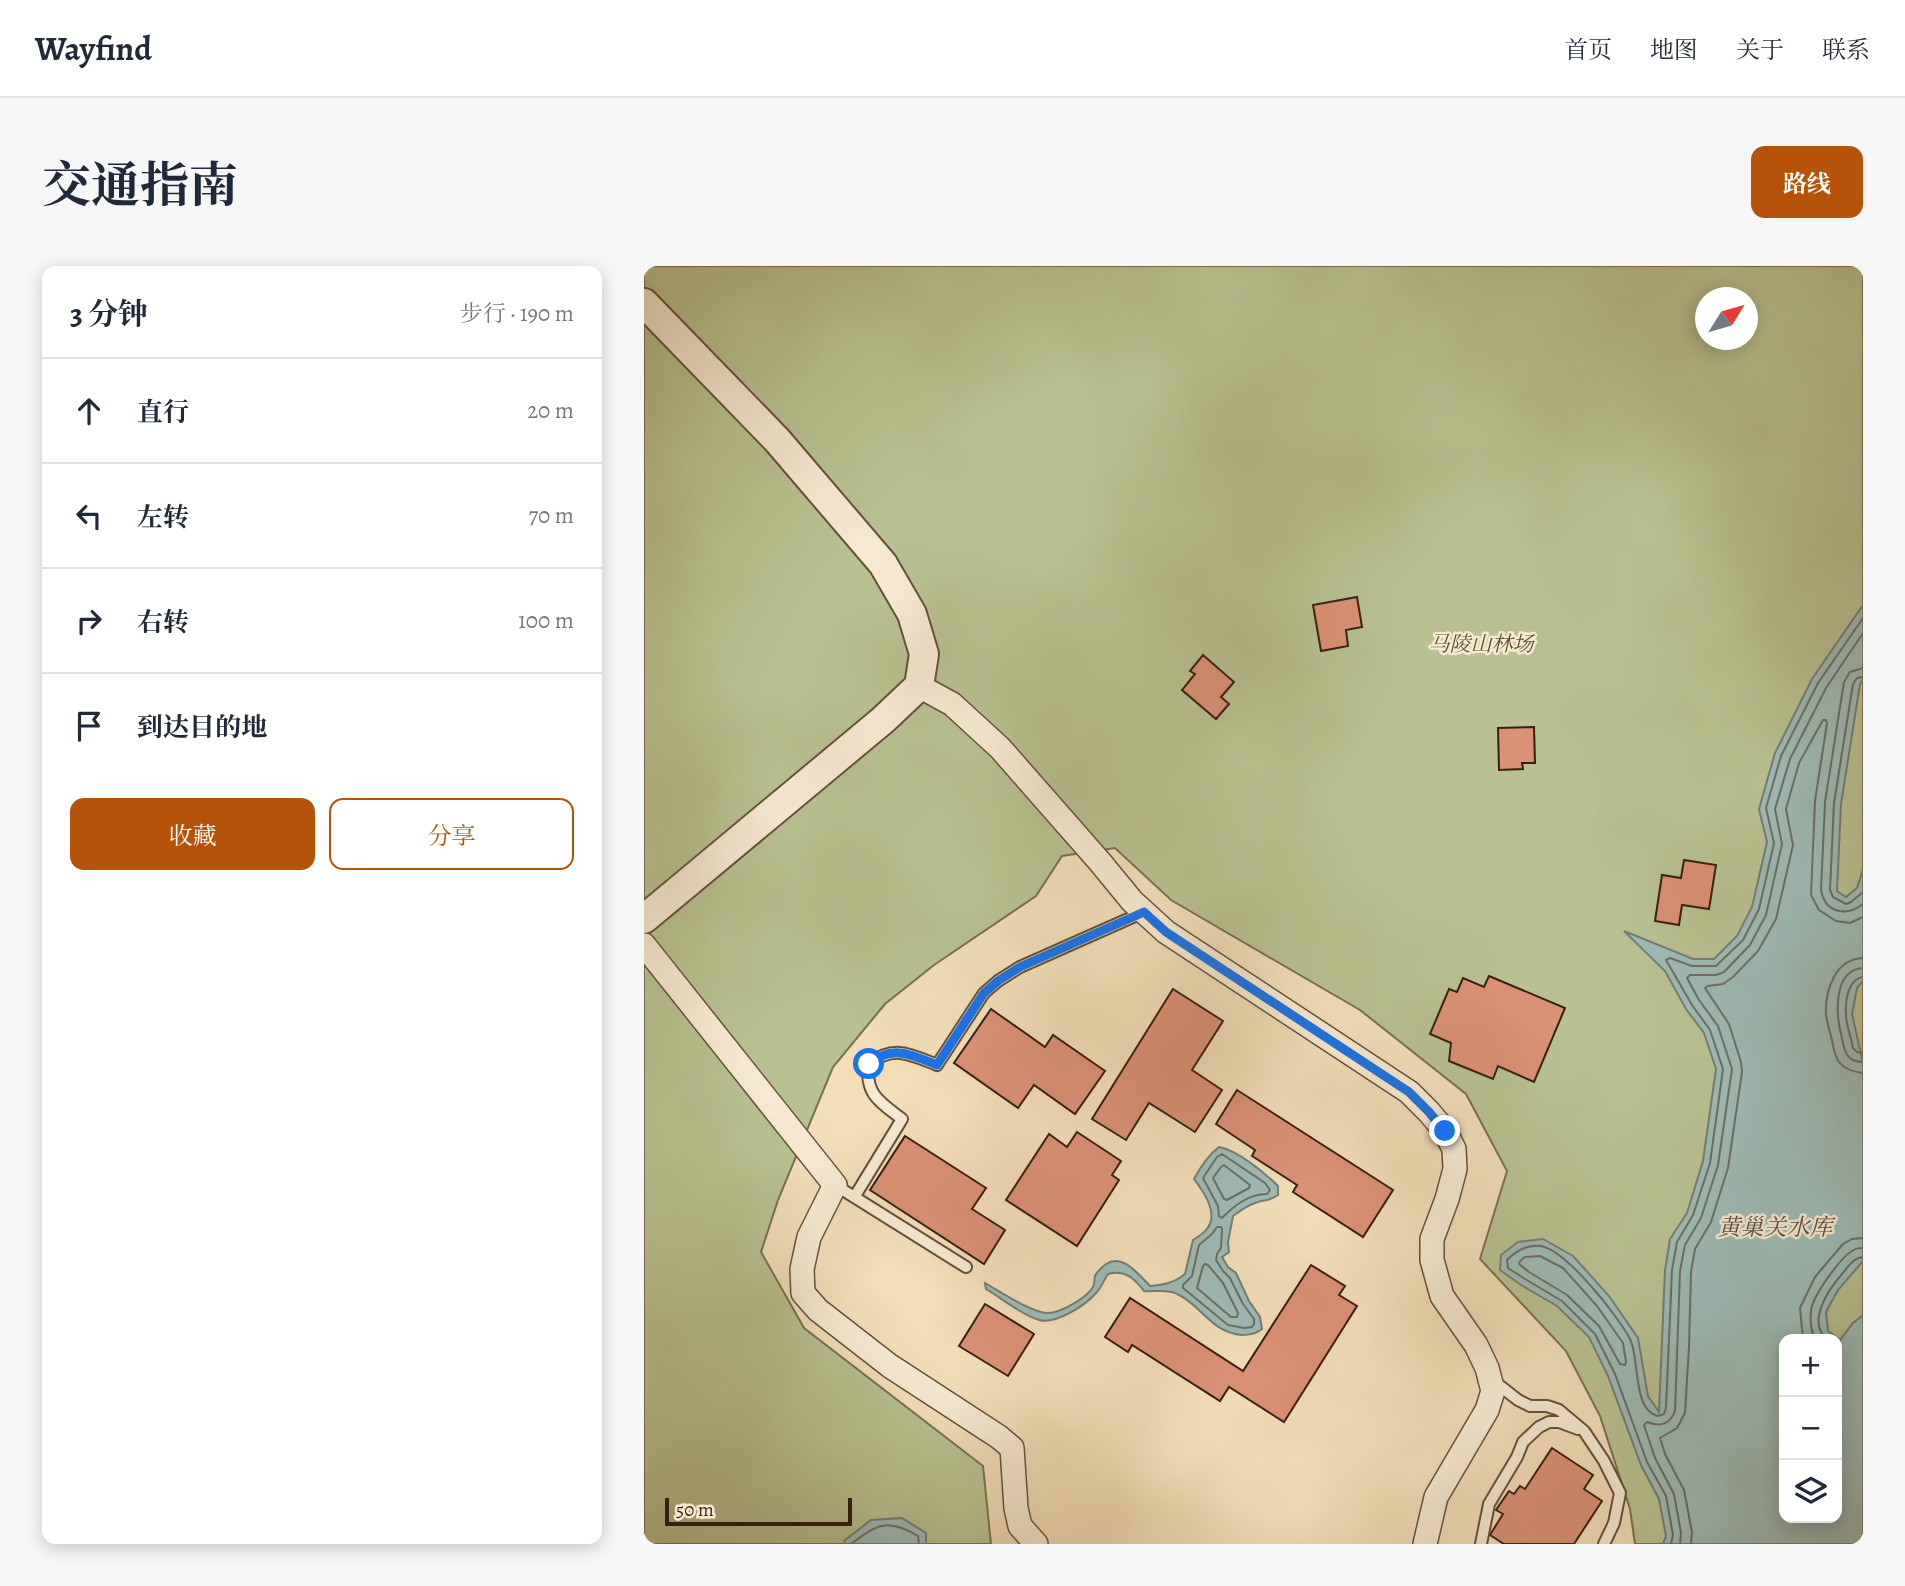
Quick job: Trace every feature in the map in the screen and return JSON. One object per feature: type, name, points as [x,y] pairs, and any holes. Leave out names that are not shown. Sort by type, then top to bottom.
[{"type":"street","points":[[644,303],[777,440],[883,564],[912,614],[924,654],[919,686],[883,720],[644,919]]},
{"type":"street","points":[[919,686],[953,704],[1000,748],[1132,901],[1166,932],[1409,1092],[1445,1131],[1454,1149],[1455,1170],[1432,1239],[1432,1260],[1443,1296],[1476,1345],[1493,1391],[1487,1410],[1436,1497],[1424,1544]]},
{"type":"street","points":[[644,945],[845,1190],[809,1237],[802,1269],[803,1293],[818,1310],[890,1366],[1012,1448],[1020,1527],[1036,1544]]},
{"type":"lane","points":[[966,1267],[845,1190],[902,1119],[882,1104],[871,1091],[867,1078],[869,1064],[880,1055],[896,1052],[911,1054],[937,1065],[984,993],[998,981],[1020,967],[1144,912]]},
{"type":"lane","points":[[1490,1378],[1530,1406],[1547,1406],[1559,1410],[1584,1431],[1604,1461],[1620,1493],[1614,1524],[1604,1544]]},
{"type":"lane","points":[[1480,1544],[1489,1504],[1517,1457],[1522,1442],[1549,1422],[1559,1422],[1584,1431]]},
{"type":"green space","name":"马陵山林场","points":[[644,266],[1863,266],[1863,1544],[1635,1544],[1630,1509],[1600,1416],[1566,1351],[1480,1259],[1507,1171],[1466,1094],[1360,1010],[1171,900],[1115,848],[1062,856],[1036,896],[934,965],[885,1004],[833,1067],[778,1200],[761,1252],[804,1328],[983,1466],[991,1544],[644,1544]]},
{"type":"water","name":"黄巢关水库","points":[[1863,605],[1863,679],[1841,804],[1837,891],[1846,897],[1857,888],[1863,869],[1863,981],[1857,988],[1852,1014],[1863,1063],[1863,1261],[1838,1290],[1826,1312],[1828,1331],[1832,1334],[1779,1334],[1779,1523],[1842,1523],[1842,1337],[1863,1315],[1863,1544],[1663,1544],[1666,1536],[1659,1499],[1641,1465],[1608,1376],[1589,1337],[1557,1306],[1500,1270],[1501,1255],[1518,1242],[1543,1239],[1573,1256],[1609,1296],[1638,1338],[1648,1396],[1659,1412],[1665,1270],[1670,1239],[1687,1213],[1703,1161],[1716,1069],[1704,1033],[1686,1009],[1665,971],[1624,931],[1693,959],[1714,959],[1737,936],[1752,907],[1767,842],[1759,809],[1775,753],[1812,679]]},
{"type":"water","points":[[1219,1147],[1242,1157],[1278,1186],[1278,1195],[1272,1199],[1258,1202],[1233,1216],[1229,1252],[1222,1257],[1236,1273],[1260,1317],[1260,1331],[1248,1335],[1231,1333],[1214,1324],[1177,1294],[1144,1291],[1133,1279],[1120,1273],[1108,1274],[1098,1291],[1078,1308],[1046,1321],[1025,1314],[986,1289],[985,1283],[1025,1306],[1048,1313],[1066,1308],[1085,1296],[1094,1286],[1097,1273],[1112,1261],[1124,1263],[1150,1286],[1168,1283],[1181,1277],[1185,1274],[1193,1240],[1206,1230],[1211,1218],[1209,1204],[1194,1179],[1205,1161]]},
{"type":"water","points":[[902,1518],[926,1533],[926,1544],[844,1544],[845,1540],[871,1520]]},
{"type":"building","points":[[1357,597],[1362,627],[1346,630],[1348,646],[1321,651],[1313,605]]},
{"type":"building","points":[[1203,655],[1234,682],[1221,697],[1229,704],[1216,719],[1182,690],[1195,674],[1190,671]]},
{"type":"building","points":[[1534,727],[1535,763],[1522,763],[1523,769],[1499,770],[1498,728]]},
{"type":"building","points":[[1684,860],[1716,865],[1709,909],[1682,905],[1679,925],[1655,921],[1662,875],[1681,878]]},
{"type":"building","points":[[1489,976],[1565,1008],[1534,1082],[1498,1066],[1493,1079],[1449,1061],[1451,1043],[1430,1034],[1449,989],[1457,992],[1463,978],[1484,987]]},
{"type":"building","points":[[1173,989],[1223,1021],[1192,1070],[1222,1090],[1195,1132],[1149,1103],[1126,1140],[1092,1119]]},
{"type":"building","points":[[991,1009],[1045,1047],[1053,1035],[1105,1071],[1075,1114],[1034,1085],[1018,1108],[954,1063]]},
{"type":"building","points":[[1237,1090],[1393,1190],[1363,1237],[1293,1192],[1297,1185],[1252,1156],[1255,1150],[1216,1124]]},
{"type":"building","points":[[1077,1132],[1121,1161],[1112,1175],[1119,1180],[1077,1246],[1006,1200],[1049,1134],[1067,1147]]},
{"type":"building","points":[[905,1136],[986,1188],[972,1209],[1005,1230],[984,1264],[870,1190]]},
{"type":"building","points":[[1311,1265],[1345,1286],[1339,1295],[1357,1306],[1284,1422],[1229,1387],[1220,1401],[1132,1345],[1128,1352],[1105,1337],[1130,1298],[1243,1371]]},
{"type":"building","points":[[985,1304],[1034,1334],[1008,1376],[959,1346]]},
{"type":"building","points":[[1552,1448],[1593,1475],[1584,1489],[1602,1501],[1574,1544],[1504,1544],[1490,1535],[1503,1514],[1496,1510],[1509,1491],[1514,1494],[1520,1486],[1525,1489]]},
{"type":"route","points":[[869,1064],[880,1055],[896,1052],[911,1054],[937,1065],[984,993],[998,981],[1020,967],[1144,912],[1166,932],[1409,1092],[1445,1131]]}]
